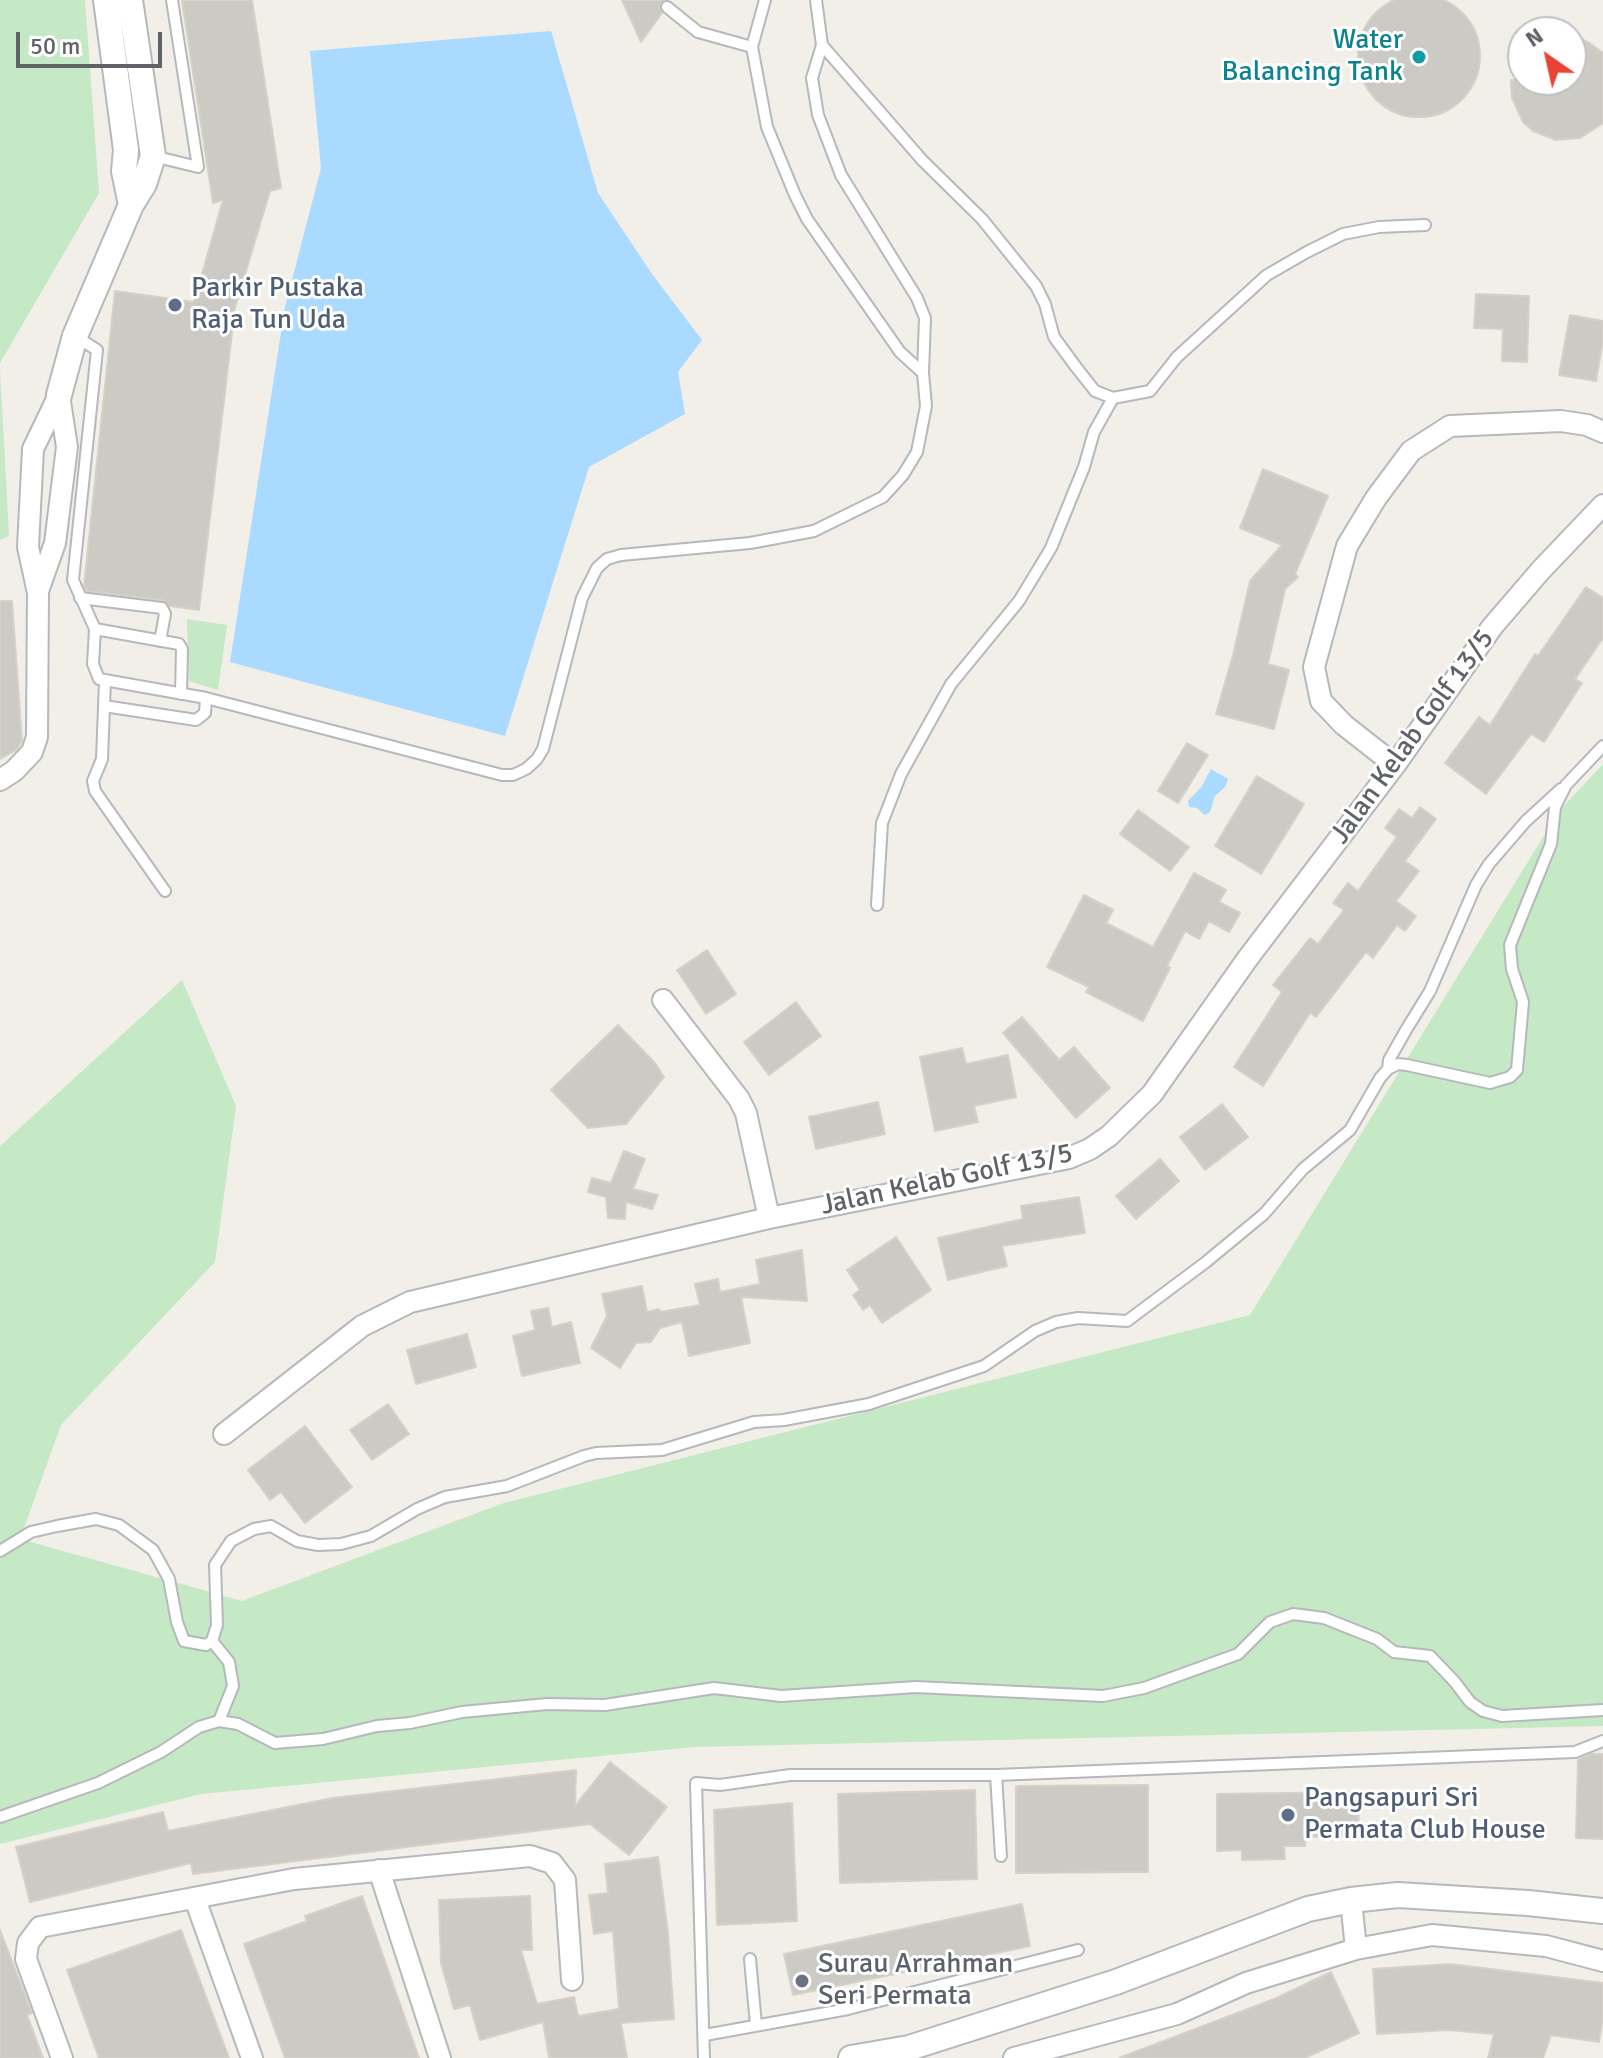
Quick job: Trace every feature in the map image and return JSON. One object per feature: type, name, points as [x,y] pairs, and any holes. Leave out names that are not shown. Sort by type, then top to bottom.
[{"type":"street","points":[[106,0],[126,150],[124,171],[131,205]]},
{"type":"street","points":[[0,780],[14,771],[32,752],[37,737],[38,593],[28,547],[33,449],[59,395],[75,336],[131,205],[144,184],[153,156],[130,0]]},
{"type":"street","points":[[38,593],[55,543],[67,447],[59,395]]},
{"type":"street","points":[[1395,765],[1344,725],[1321,701],[1314,667],[1347,546],[1376,498],[1411,451],[1450,426],[1561,421],[1587,425],[1603,432]]},
{"type":"street","name":"Jalan Kelab Golf 13/5","points":[[224,1434],[362,1326],[410,1302],[769,1218],[1069,1158],[1109,1136],[1152,1094],[1248,958],[1395,765],[1492,627],[1603,505]]},
{"type":"street","points":[[663,1000],[739,1099],[746,1113],[769,1218]]},
{"type":"street","points":[[62,2058],[26,1959],[28,1943],[40,1927],[294,1879],[530,1856],[552,1863],[565,1880],[572,1980]]},
{"type":"street","points":[[379,1870],[440,2058]]},
{"type":"street","points":[[851,2058],[909,2053],[1116,1982],[1308,1909],[1351,1900],[1398,1895],[1603,1911]]},
{"type":"street","points":[[195,1899],[252,2058]]},
{"type":"street","points":[[1351,1900],[1356,1949]]},
{"type":"street","points":[[1014,2058],[1177,2014],[1246,1983],[1356,1949],[1432,1935],[1546,1946],[1603,1961]]},
{"type":"lane","points":[[153,156],[203,167],[172,0]]},
{"type":"lane","points":[[765,0],[752,47],[767,127],[795,195],[807,219],[900,352],[923,373]]},
{"type":"lane","points":[[75,336],[103,352],[73,580],[95,629],[93,664],[99,679],[206,698],[502,775],[513,775],[526,769],[543,749],[582,598],[597,568],[607,559],[621,555],[750,543],[814,531],[883,497],[903,475],[917,452],[926,406],[923,373],[925,318],[841,175],[818,115],[812,78],[822,45],[816,0]]},
{"type":"lane","points":[[667,7],[698,32],[752,47]]},
{"type":"lane","points":[[822,45],[922,160],[982,219],[1036,286],[1045,304],[1054,337],[1095,391],[1113,398],[1150,391],[1177,357],[1267,275],[1307,252],[1343,234],[1379,227],[1425,225]]},
{"type":"lane","points":[[877,905],[882,823],[901,774],[951,684],[1019,601],[1051,548],[1084,467],[1094,432],[1113,398]]},
{"type":"lane","points":[[80,598],[162,608],[165,614],[160,641]]},
{"type":"lane","points":[[95,629],[179,644],[182,649],[181,694]]},
{"type":"lane","points":[[105,681],[102,759],[93,781],[95,791],[165,891]]},
{"type":"lane","points":[[104,706],[196,720],[205,713],[206,698]]},
{"type":"lane","points":[[1388,1069],[1389,1060],[1451,949],[1476,885],[1489,864],[1526,821],[1603,746]]},
{"type":"lane","points":[[0,1551],[31,1532],[57,1526],[96,1519],[119,1525],[153,1550],[169,1579],[184,1641],[206,1645],[212,1641],[217,1625],[215,1565],[231,1541],[254,1529],[271,1526],[297,1541],[318,1545],[341,1544],[371,1536],[417,1509],[445,1497],[507,1486],[584,1456],[662,1450],[754,1422],[784,1420],[869,1404],[984,1366],[1035,1331],[1056,1322],[1078,1318],[1127,1321],[1264,1214],[1303,1169],[1350,1130],[1388,1069],[1398,1064],[1407,1065],[1490,1083],[1510,1077],[1517,1070],[1523,1002],[1512,969],[1510,945],[1551,844],[1555,807],[1566,785]]},
{"type":"lane","points":[[0,1817],[98,1783],[161,1752],[199,1727],[219,1721],[238,1724],[275,1743],[323,1739],[377,1726],[410,1723],[462,1712],[547,1704],[605,1705],[714,1688],[781,1696],[916,1687],[1103,1696],[1144,1688],[1238,1654],[1270,1622],[1293,1614],[1324,1618],[1377,1639],[1394,1652],[1430,1656],[1470,1702],[1483,1711],[1502,1716],[1603,1710]]},
{"type":"lane","points":[[212,1641],[229,1662],[233,1686],[219,1721]]},
{"type":"lane","points":[[704,2058],[696,1783],[720,1785],[790,1775],[996,1775],[1575,1752],[1603,1741]]},
{"type":"lane","points":[[996,1775],[1001,1856]]},
{"type":"lane","points":[[705,2035],[848,2009],[1078,1950]]},
{"type":"lane","points":[[750,1959],[756,2025]]},
{"type":"green space","points":[[0,0],[85,0],[99,193],[0,363]]},
{"type":"green space","points":[[0,369],[9,536],[0,540]]},
{"type":"green space","points":[[187,619],[227,625],[218,690],[189,681]]},
{"type":"green space","points":[[1603,764],[1603,1726],[695,1747],[201,1794],[0,1844],[0,1146],[182,980],[236,1106],[215,1262],[61,1425],[20,1539],[242,1601],[504,1503],[1250,1315],[1559,811]]},
{"type":"water","points":[[551,31],[598,193],[652,274],[702,340],[678,372],[685,414],[589,467],[505,736],[230,662],[285,307],[321,168],[310,51]]},
{"type":"water","points":[[1211,769],[1228,779],[1225,787],[1215,796],[1210,812],[1205,815],[1197,808],[1189,807],[1188,801],[1202,786]]},
{"type":"building","name":"Water Balancing Tank","points":[[1419,-5],[1442,0],[1462,13],[1475,33],[1480,56],[1475,79],[1462,99],[1442,112],[1419,117],[1396,112],[1376,99],[1363,79],[1358,56],[1363,33],[1376,13],[1396,0]]},
{"type":"building","name":"Parkir Pustaka Raja Tun Uda","points":[[182,0],[252,0],[281,188],[270,191],[235,308],[199,610],[170,606],[163,600],[87,591],[84,586],[115,291],[194,302],[223,200],[213,203]]},
{"type":"building","points":[[622,0],[663,0],[659,7],[662,13],[641,42]]},
{"type":"building","points":[[1587,42],[1603,53],[1603,123],[1580,138],[1556,140],[1533,131],[1523,122],[1512,98],[1587,96]]},
{"type":"building","points":[[1476,294],[1529,296],[1527,362],[1502,361],[1503,329],[1474,328]]},
{"type":"building","points":[[1570,315],[1603,321],[1596,381],[1559,375]]},
{"type":"building","points":[[1263,469],[1328,496],[1295,574],[1298,577],[1285,589],[1268,664],[1289,670],[1274,729],[1216,714],[1250,581],[1282,545],[1240,528]]},
{"type":"building","points":[[1586,587],[1603,598],[1603,638],[1575,679],[1582,683],[1544,742],[1531,734],[1486,794],[1445,763],[1479,717],[1490,725],[1535,654],[1538,656]]},
{"type":"building","points":[[0,601],[12,601],[22,741],[16,750],[0,759]]},
{"type":"building","points":[[1187,743],[1208,755],[1178,803],[1158,791]]},
{"type":"building","points":[[1257,776],[1304,804],[1261,874],[1215,846]]},
{"type":"building","points":[[1420,807],[1436,819],[1405,861],[1419,871],[1396,901],[1416,916],[1405,931],[1397,925],[1373,958],[1366,952],[1316,1017],[1310,1013],[1263,1086],[1234,1067],[1282,992],[1273,985],[1310,938],[1318,944],[1344,910],[1333,903],[1348,883],[1358,891],[1397,837],[1385,828],[1399,809],[1412,818]]},
{"type":"building","points":[[1138,810],[1189,847],[1170,871],[1120,834]]},
{"type":"building","points":[[1194,873],[1226,890],[1219,902],[1240,913],[1229,932],[1209,921],[1199,939],[1185,931],[1143,1021],[1086,992],[1089,987],[1047,967],[1084,895],[1113,910],[1106,923],[1153,947]]},
{"type":"building","points":[[707,950],[736,994],[706,1014],[677,970]]},
{"type":"building","points":[[796,1002],[821,1036],[769,1075],[744,1042]]},
{"type":"building","points":[[1022,1017],[1059,1060],[1074,1047],[1110,1088],[1076,1118],[1003,1033]]},
{"type":"building","points":[[618,1025],[655,1063],[664,1077],[626,1124],[588,1128],[551,1090]]},
{"type":"building","points":[[962,1048],[966,1064],[1008,1055],[1016,1097],[974,1106],[978,1122],[935,1131],[920,1057]]},
{"type":"building","points":[[878,1102],[885,1134],[816,1149],[809,1117]]},
{"type":"building","points":[[1222,1104],[1248,1137],[1205,1170],[1180,1137]]},
{"type":"building","points":[[624,1151],[645,1159],[633,1189],[658,1195],[652,1209],[626,1202],[625,1219],[608,1218],[606,1197],[588,1192],[592,1178],[611,1183]]},
{"type":"building","points":[[1160,1159],[1179,1181],[1136,1219],[1116,1196]]},
{"type":"building","points":[[1079,1197],[1085,1233],[1002,1246],[1007,1266],[948,1280],[938,1238],[1023,1219],[1021,1206]]},
{"type":"building","points":[[896,1237],[931,1290],[882,1323],[870,1305],[863,1310],[853,1295],[860,1290],[847,1270]]},
{"type":"building","points":[[802,1250],[807,1301],[741,1297],[750,1343],[689,1356],[682,1322],[660,1328],[651,1342],[636,1343],[620,1368],[591,1348],[607,1316],[602,1294],[642,1286],[647,1312],[700,1305],[695,1284],[718,1279],[720,1292],[760,1284],[756,1260]]},
{"type":"building","points":[[548,1308],[552,1327],[571,1322],[580,1363],[522,1376],[513,1336],[535,1330],[531,1311]]},
{"type":"building","points":[[467,1334],[476,1367],[416,1384],[407,1350]]},
{"type":"building","points":[[388,1404],[409,1434],[372,1460],[350,1430]]},
{"type":"building","points":[[305,1426],[352,1487],[305,1523],[281,1492],[270,1500],[248,1470]]},
{"type":"building","points":[[1592,1754],[1603,1754],[1603,1839],[1576,1838],[1578,1760]]},
{"type":"building","points":[[610,1762],[667,1807],[629,1855],[590,1824],[193,1874],[191,1863],[30,1902],[16,1847],[163,1812],[168,1831],[333,1798],[576,1770],[575,1806]]},
{"type":"building","points":[[1148,1785],[1148,1872],[1016,1873],[1016,1786]]},
{"type":"building","points":[[975,1790],[977,1879],[840,1883],[838,1794]]},
{"type":"building","name":"Pangsapuri Sri Permata Club House","points":[[1358,1792],[1359,1836],[1305,1837],[1305,1846],[1284,1846],[1285,1859],[1242,1860],[1242,1850],[1217,1851],[1217,1794]]},
{"type":"building","points":[[792,1803],[797,1921],[717,1925],[714,1810]]},
{"type":"building","points":[[658,1857],[668,1933],[674,2019],[621,2023],[627,2058],[549,2058],[543,2022],[480,2040],[470,2005],[454,2009],[441,1963],[439,1900],[530,1896],[532,1950],[521,1950],[537,2004],[574,1997],[578,2016],[619,2009],[613,1931],[594,1934],[589,1895],[608,1893],[605,1864]]},
{"type":"building","points":[[362,1896],[419,2058],[285,2058],[244,1944],[307,1921],[305,1916]]},
{"type":"building","points":[[1022,1904],[1030,1946],[793,1995],[784,1954]]},
{"type":"building","points":[[0,1930],[32,2013],[27,2015],[43,2058],[0,2058]]},
{"type":"building","points":[[181,1930],[229,2058],[99,2058],[67,1970]]},
{"type":"building","points":[[1450,1964],[1603,1983],[1599,2042],[1551,2035],[1543,2058],[1488,2058],[1494,2034],[1448,2030],[1377,2034],[1373,1969]]},
{"type":"building","points":[[1331,1972],[1359,2033],[1305,2058],[1119,2058],[1274,1999]]},
{"type":"place","name":"Water Balancing Tank","points":[[1419,57]]},
{"type":"place","name":"Parkir Pustaka Raja Tun Uda","points":[[175,305]]},
{"type":"place","name":"Pangsapuri Sri Permata Club House","points":[[1288,1815]]},
{"type":"place","name":"Surau Arrahman Seri Permata","points":[[802,1981]]}]
